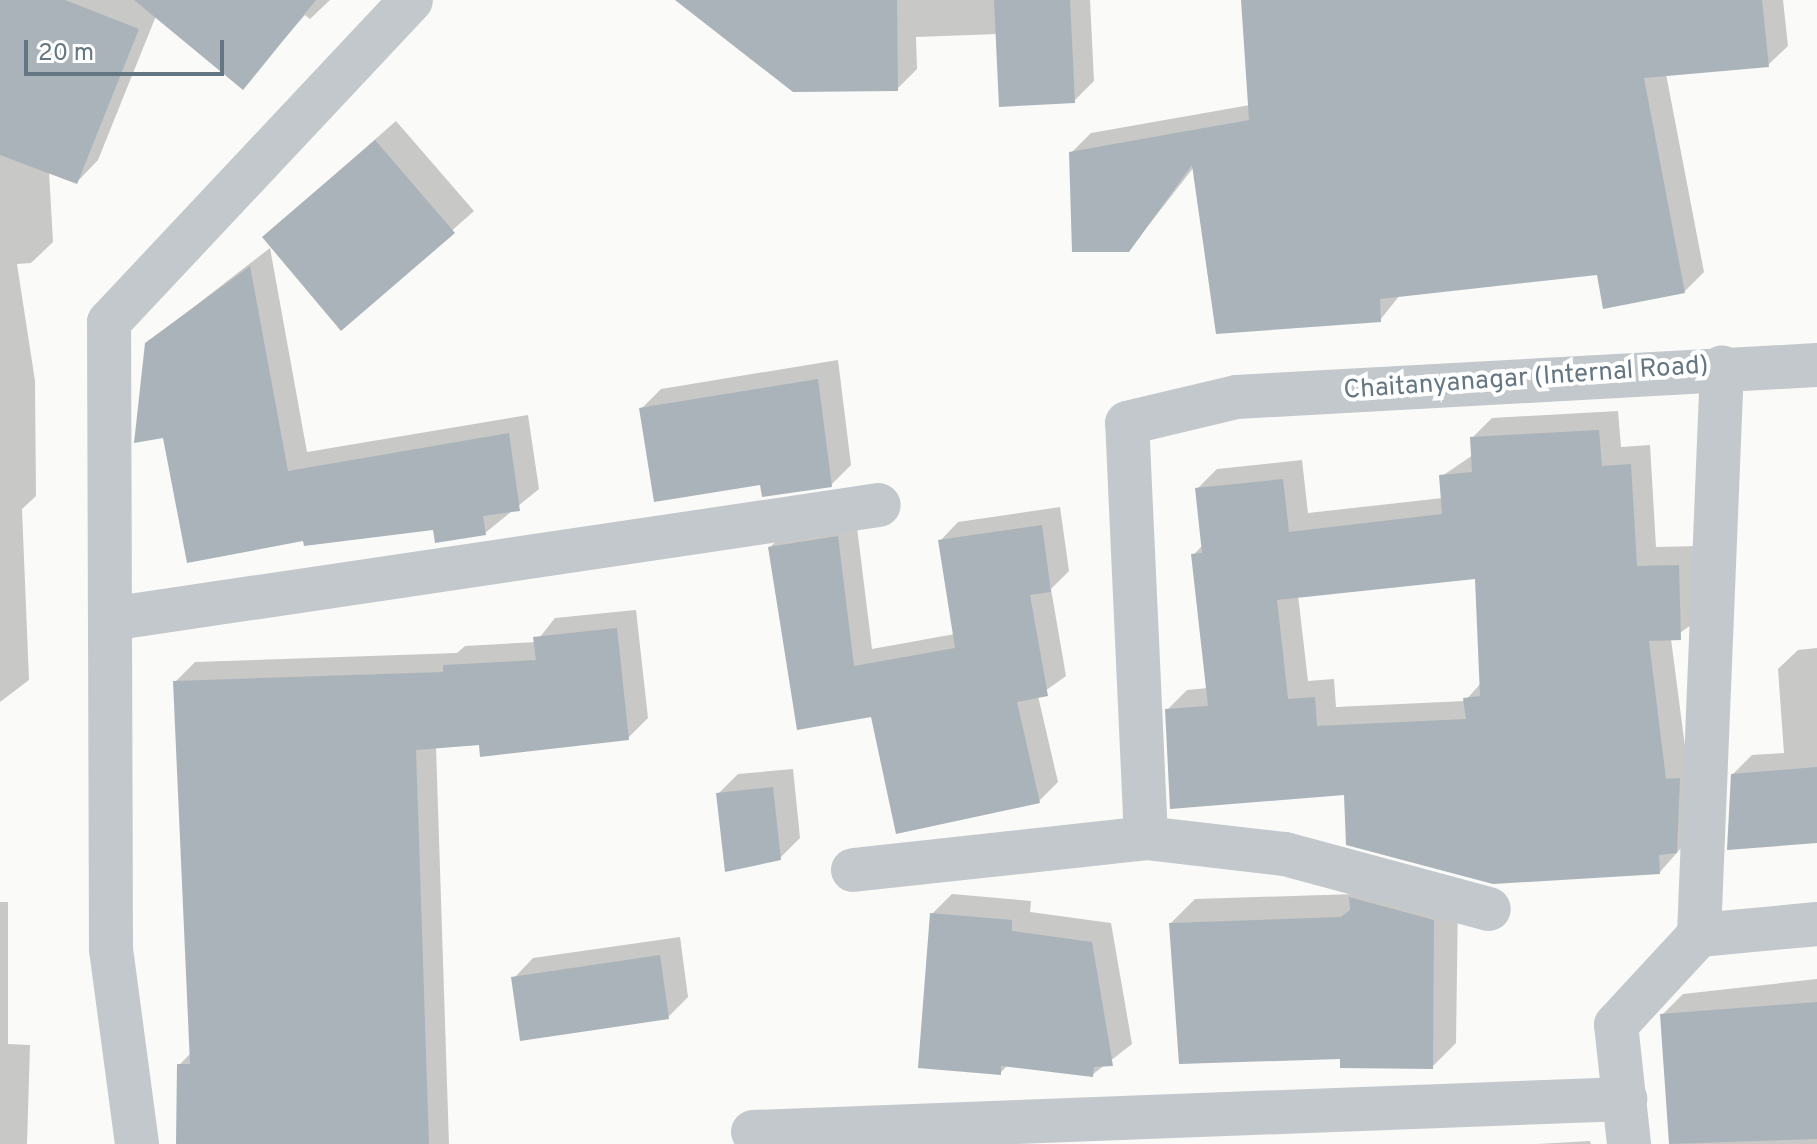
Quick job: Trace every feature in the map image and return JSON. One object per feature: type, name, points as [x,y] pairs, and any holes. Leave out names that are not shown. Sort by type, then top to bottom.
[{"type":"street","points":[[137,1144],[111,949],[109,322],[411,0]]},
{"type":"street","name":"Chaitanyanagar (Internal Road)","points":[[1146,838],[1127,423],[1236,397],[1722,367],[1817,365]]},
{"type":"street","points":[[1629,1144],[1616,1025],[1699,935],[1722,367]]},
{"type":"street","points":[[110,619],[879,505]]},
{"type":"street","points":[[853,870],[1146,838],[1285,854],[1489,909]]},
{"type":"street","points":[[1699,935],[1817,924]]},
{"type":"street","points":[[753,1132],[1625,1099]]},
{"type":"building","points":[[0,0],[65,0],[139,29],[77,184],[0,155]]},
{"type":"building","points":[[134,0],[316,0],[243,90]]},
{"type":"building","points":[[675,0],[897,0],[898,91],[793,92]]},
{"type":"building","points":[[994,0],[1070,0],[1075,103],[999,107]]},
{"type":"building","points":[[1241,0],[1762,0],[1769,67],[1644,78],[1685,293],[1603,309],[1597,275],[1380,299],[1381,322],[1216,334],[1192,165],[1129,252],[1072,252],[1069,152],[1249,120]]},
{"type":"building","points":[[375,140],[455,233],[341,331],[262,237]]},
{"type":"building","points":[[250,266],[288,471],[509,433],[520,511],[483,516],[486,535],[435,543],[433,530],[304,546],[303,541],[187,563],[163,438],[134,443],[145,343]]},
{"type":"building","points":[[818,379],[832,487],[762,497],[760,485],[654,502],[639,408]]},
{"type":"building","points":[[1599,430],[1602,466],[1631,464],[1637,566],[1679,565],[1681,640],[1649,641],[1666,779],[1680,778],[1677,853],[1659,855],[1660,874],[1493,884],[1346,845],[1344,795],[1170,809],[1165,709],[1208,706],[1191,554],[1202,553],[1195,488],[1283,479],[1289,532],[1442,514],[1439,475],[1472,472],[1470,437]],"holes":[[[1475,579],[1480,696],[1463,698],[1466,719],[1317,726],[1315,697],[1288,699],[1277,600]]]},
{"type":"building","points":[[1042,525],[1051,592],[1030,595],[1048,696],[1017,702],[1040,803],[896,834],[871,717],[797,730],[768,547],[838,536],[854,666],[955,648],[938,540]]},
{"type":"building","points":[[617,628],[629,740],[480,757],[479,745],[416,750],[429,1144],[176,1144],[177,1064],[190,1064],[173,681],[443,672],[443,665],[536,660],[533,637]]},
{"type":"building","points":[[1817,767],[1817,843],[1727,850],[1731,774]]},
{"type":"building","points":[[773,787],[781,860],[725,872],[716,793]]},
{"type":"building","points":[[1349,897],[1434,920],[1433,1069],[1340,1068],[1340,1059],[1179,1064],[1169,923],[1341,917],[1350,910]]},
{"type":"building","points":[[930,913],[1012,920],[1012,931],[1092,942],[1113,1066],[1094,1067],[1093,1077],[1001,1066],[1001,1075],[918,1068]]},
{"type":"building","points":[[660,955],[669,1019],[520,1041],[511,977]]},
{"type":"building","points":[[1817,1002],[1817,1139],[1669,1144],[1660,1014]]}]
